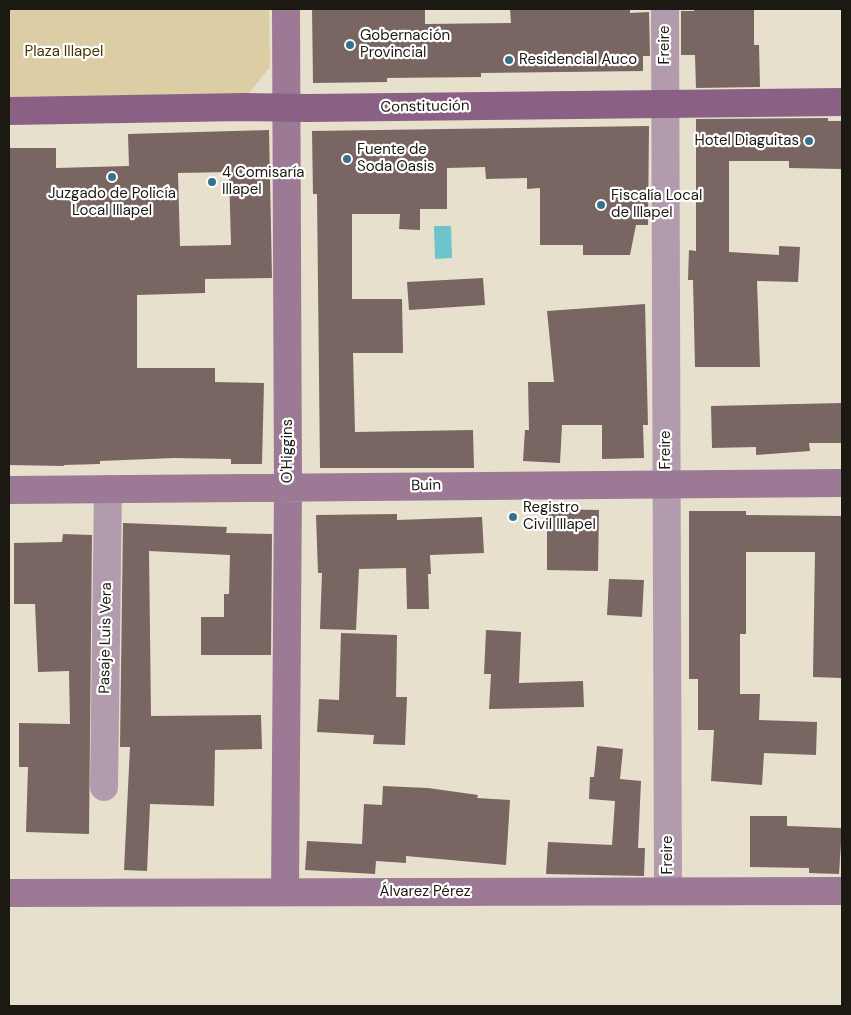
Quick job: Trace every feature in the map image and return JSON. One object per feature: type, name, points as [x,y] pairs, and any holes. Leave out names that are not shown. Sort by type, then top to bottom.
[{"type":"main road","name":"Constitución","points":[[9,111],[842,102]]},
{"type":"street","name":"O'Higgins","points":[[285,892],[288,488],[286,9]]},
{"type":"street","name":"Freire","points":[[665,9],[668,891]]},
{"type":"street","name":"Buin","points":[[9,490],[842,483]]},
{"type":"street","name":"Pasaje Luis Vera","points":[[104,787],[108,489]]},
{"type":"street","name":"Álvarez Pérez","points":[[9,893],[842,891]]},
{"type":"green space","name":"Plaza Illapel","points":[[9,9],[269,9],[270,67],[249,93],[9,97]]},
{"type":"water","points":[[434,226],[451,226],[452,258],[435,259]]},
{"type":"building","points":[[312,9],[425,9],[425,24],[511,23],[510,9],[630,9],[630,13],[649,12],[650,56],[643,56],[643,71],[481,73],[481,77],[387,78],[387,82],[313,83]]},
{"type":"building","points":[[694,9],[754,9],[754,45],[759,45],[760,87],[696,88],[695,55],[681,55],[681,11],[694,11]]},
{"type":"building","points":[[828,118],[828,121],[842,121],[842,169],[789,168],[789,161],[729,161],[729,252],[779,255],[779,246],[800,247],[798,282],[757,281],[760,367],[695,367],[693,280],[688,280],[689,250],[696,251],[696,119]]},
{"type":"building","points":[[649,126],[648,225],[636,225],[630,255],[583,255],[583,245],[540,245],[540,188],[527,189],[527,178],[486,179],[485,167],[447,168],[447,209],[420,209],[420,230],[399,229],[400,214],[352,214],[352,299],[402,299],[403,353],[353,353],[355,432],[473,430],[474,468],[320,468],[317,194],[313,194],[312,131]]},
{"type":"building","points":[[269,130],[272,278],[205,279],[205,293],[137,295],[137,368],[215,368],[215,382],[264,383],[262,464],[231,464],[231,459],[174,458],[100,461],[100,464],[64,466],[9,465],[9,148],[56,148],[56,168],[129,166],[128,134]],"holes":[[[229,172],[231,245],[180,246],[178,173]]]},
{"type":"building","points":[[483,278],[485,305],[409,310],[407,282]]},
{"type":"building","points":[[645,304],[648,425],[643,425],[644,458],[602,459],[602,425],[562,425],[560,463],[523,461],[525,430],[529,430],[528,382],[554,382],[547,311]]},
{"type":"building","points":[[842,403],[842,443],[809,443],[810,451],[756,455],[756,447],[712,448],[711,406]]},
{"type":"building","points":[[547,509],[599,510],[598,571],[547,570]]},
{"type":"building","points":[[689,511],[746,511],[746,515],[842,516],[842,678],[813,677],[815,552],[746,552],[746,634],[740,634],[740,694],[760,694],[759,720],[817,722],[816,755],[764,753],[762,785],[711,781],[714,730],[698,730],[698,679],[689,679]]},
{"type":"building","points":[[397,514],[397,520],[482,517],[484,553],[430,555],[431,574],[428,574],[429,609],[407,609],[406,568],[359,569],[356,630],[320,629],[322,573],[318,573],[316,515]]},
{"type":"building","points":[[123,523],[227,527],[226,533],[272,534],[271,655],[201,655],[201,617],[224,617],[224,594],[229,594],[230,555],[149,551],[151,716],[261,715],[262,749],[215,750],[214,806],[150,804],[147,871],[124,870],[130,747],[120,747]]},
{"type":"building","points":[[63,534],[92,535],[89,834],[26,832],[28,767],[19,767],[19,723],[70,724],[69,671],[38,672],[35,604],[14,604],[14,543],[62,542]]},
{"type":"building","points":[[609,579],[644,580],[642,617],[607,615]]},
{"type":"building","points":[[486,630],[521,632],[519,683],[583,681],[584,707],[489,709],[491,674],[484,674]]},
{"type":"building","points":[[341,633],[397,635],[396,697],[407,697],[405,745],[373,744],[374,735],[317,732],[319,699],[339,700]]},
{"type":"building","points":[[597,746],[623,749],[620,779],[641,781],[638,848],[645,848],[644,876],[546,874],[548,842],[612,845],[615,801],[589,799],[590,777],[594,777]]},
{"type":"building","points":[[383,786],[428,788],[478,795],[477,798],[510,800],[506,865],[406,856],[406,863],[376,861],[375,874],[305,870],[307,841],[362,844],[364,804],[382,805]]},
{"type":"building","points":[[750,816],[787,816],[787,826],[842,828],[839,874],[809,873],[809,868],[750,867]]},
{"type":"place","name":"Gobernación Provincial","points":[[350,45]]},
{"type":"place","name":"Residencial Auco","points":[[509,60]]},
{"type":"place","name":"Hotel Diaguitas","points":[[809,141]]},
{"type":"place","name":"Fuente de Soda Oasis","points":[[347,159]]},
{"type":"place","name":"Juzgado de Policía Local Illapel","points":[[112,177]]},
{"type":"place","name":"4 Comisaría Illapel","points":[[212,182]]},
{"type":"place","name":"Fiscalía Local de Illapel","points":[[601,205]]},
{"type":"place","name":"Registro Civil Illapel","points":[[513,517]]}]
